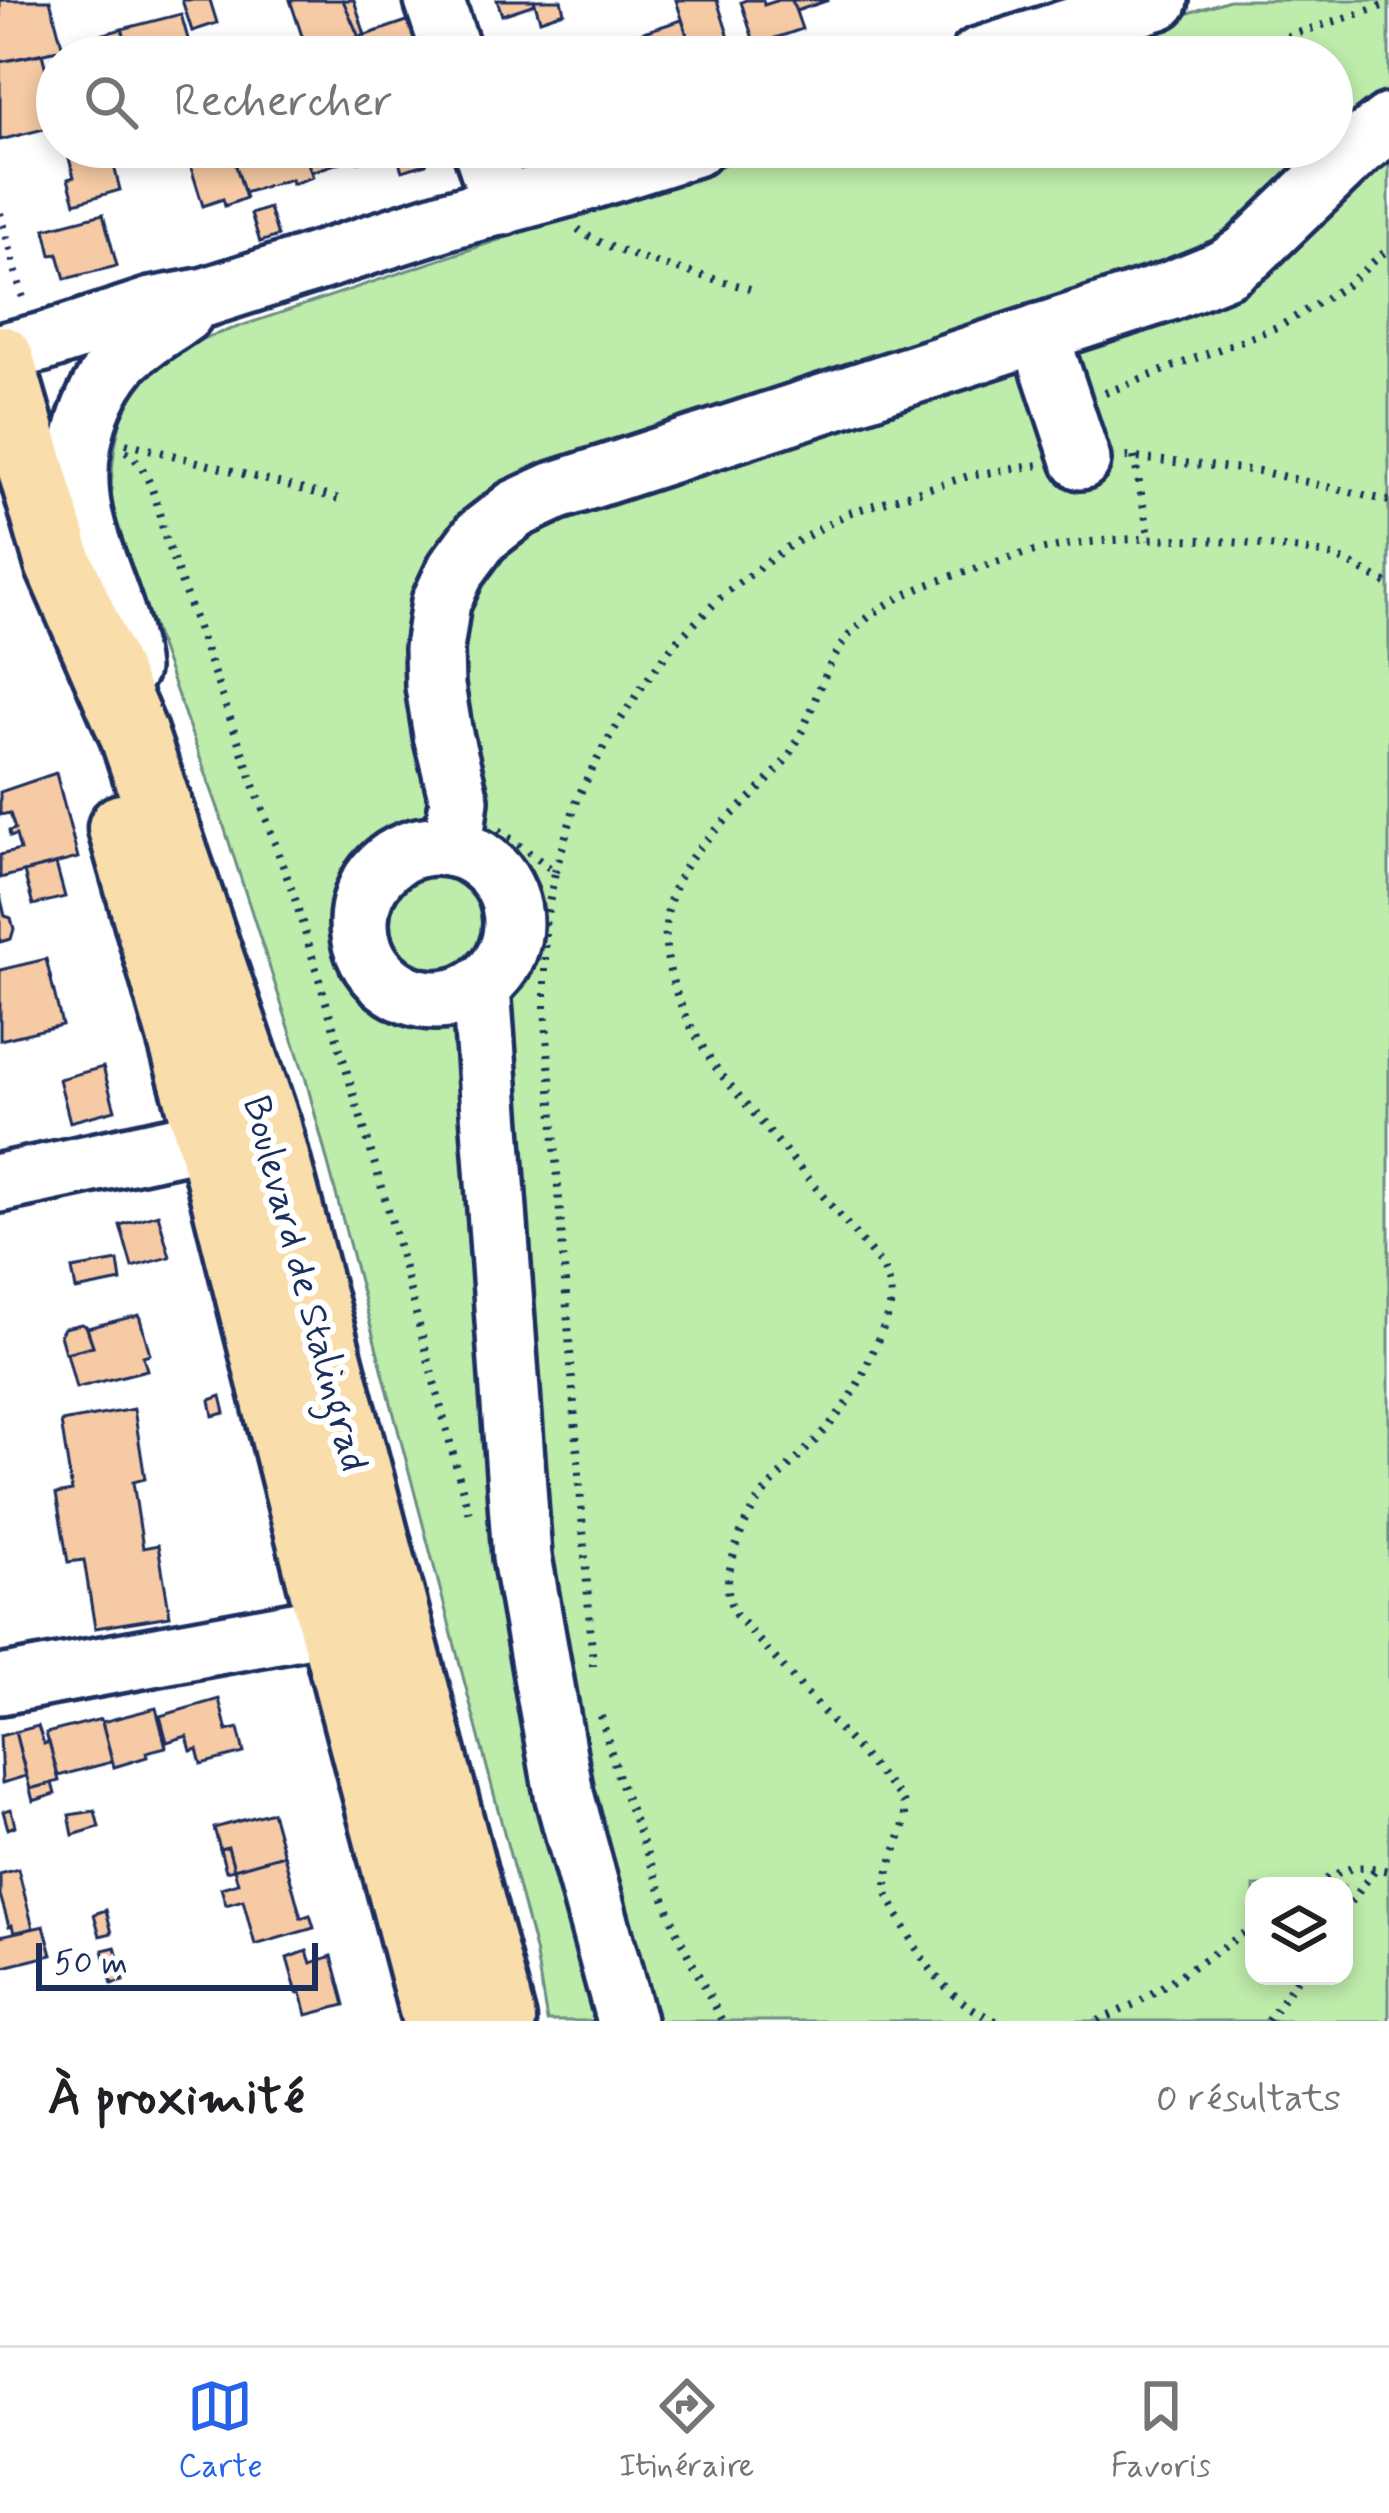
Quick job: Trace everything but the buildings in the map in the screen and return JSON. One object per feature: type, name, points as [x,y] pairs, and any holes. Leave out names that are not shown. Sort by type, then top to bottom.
[{"type":"main road","name":"Boulevard de Stalingrad","points":[[15,351],[59,562],[68,637],[210,1138],[436,2021]]},
{"type":"main road","name":"Boulevard de Stalingrad","points":[[59,562],[133,733],[268,1126],[502,2021]]},
{"type":"street","points":[[434,0],[446,36]]},
{"type":"street","points":[[1045,36],[1159,0]]},
{"type":"street","points":[[1353,152],[1389,123]]},
{"type":"street","points":[[489,168],[502,206]]},
{"type":"street","points":[[15,351],[626,168]]},
{"type":"street","points":[[456,824],[428,847],[403,854],[382,868],[367,888],[359,913],[360,938],[369,962],[386,982],[407,995],[432,1001],[458,998],[481,987],[499,969],[510,946],[513,921],[508,896],[456,824],[435,686],[434,649],[441,602],[456,570],[482,536],[516,509],[555,491],[1227,268],[1248,254],[1336,168]]},
{"type":"street","points":[[133,733],[125,642],[84,525],[77,468],[93,435],[88,413],[119,360],[206,297]]},
{"type":"street","points":[[1039,333],[1093,442]]},
{"type":"street","points":[[481,987],[529,1607],[564,1794],[626,2021]]},
{"type":"street","points":[[0,1183],[210,1138]]},
{"type":"street","points":[[0,1685],[332,1624]]},
{"type":"path","points":[[1288,36],[1389,4]]},
{"type":"path","points":[[572,210],[578,228],[589,238],[750,289]]},
{"type":"path","points":[[0,213],[22,297],[41,328],[15,351]]},
{"type":"path","points":[[593,1672],[544,1008],[545,925],[577,799],[605,744],[675,643],[724,594],[786,548],[848,513],[1093,442],[1347,285],[1389,248]]},
{"type":"path","points":[[93,435],[339,499]]},
{"type":"path","points":[[93,435],[122,448],[144,468],[295,899],[395,1233],[474,1535]]},
{"type":"path","points":[[1093,442],[1259,471],[1389,501]]},
{"type":"path","points":[[1093,442],[1150,540]]},
{"type":"path","points":[[996,2021],[946,1990],[930,1972],[888,1896],[885,1882],[905,1818],[902,1799],[729,1603],[728,1575],[745,1521],[765,1488],[853,1395],[884,1328],[892,1292],[882,1266],[699,1044],[673,985],[667,915],[679,879],[700,847],[768,780],[796,744],[836,653],[861,623],[920,587],[1048,548],[1150,540],[1301,550],[1332,556],[1389,585]]},
{"type":"path","points":[[456,824],[555,872]]},
{"type":"path","points":[[601,1714],[618,1777],[678,1935],[722,2021]]},
{"type":"path","points":[[1331,1877],[1346,1868],[1389,1871]]},
{"type":"path","points":[[1353,1899],[1375,1868]]},
{"type":"path","points":[[1098,2021],[1137,2003],[1245,1933]]},
{"type":"path","points":[[1268,2021],[1294,1985]]},
{"type":"green space","points":[[1229,0],[1389,0],[1389,2021],[547,2021],[535,1950],[306,1080],[218,808],[112,512],[112,474],[124,409],[143,373],[190,343],[714,168],[1353,168],[1353,36],[1118,36]]}]
